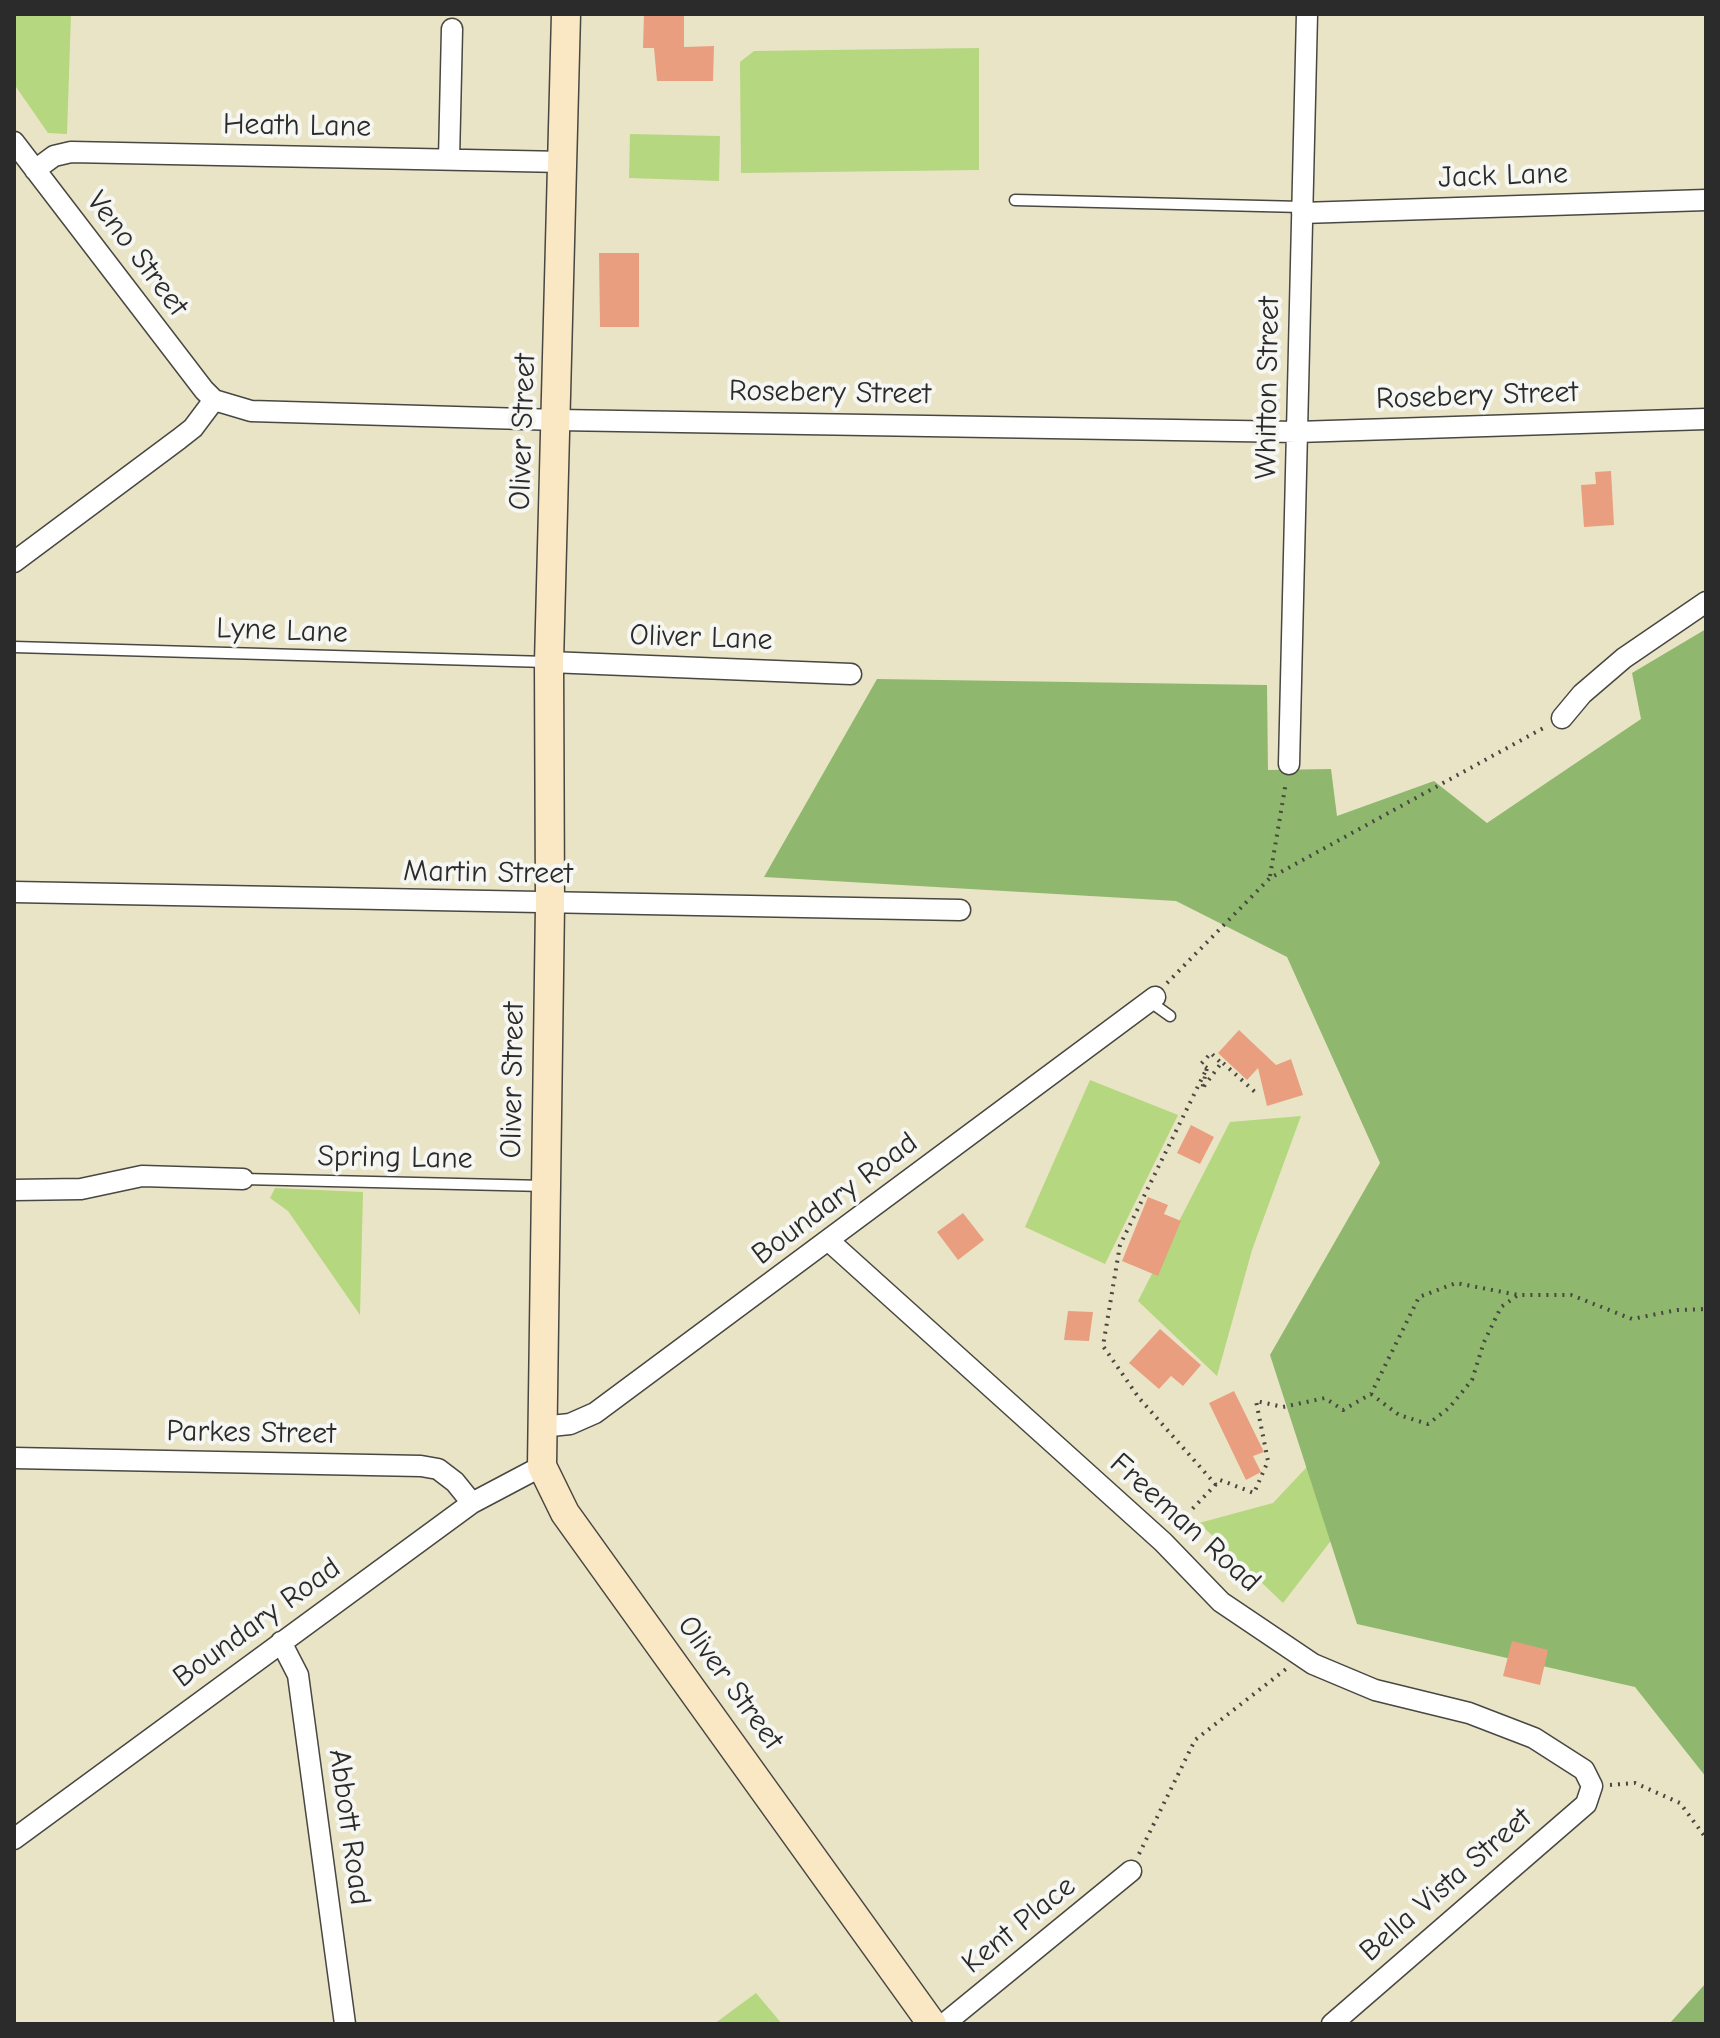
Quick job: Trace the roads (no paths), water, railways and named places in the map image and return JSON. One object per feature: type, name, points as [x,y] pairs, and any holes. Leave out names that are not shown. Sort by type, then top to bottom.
[{"type":"street","name":"Oliver Street","points":[[566,14],[558,420],[549,662],[550,905],[542,1466],[565,1513],[932,2024]]},
{"type":"street","name":"Whitton Street","points":[[1289,764],[1307,14]]},
{"type":"street","points":[[449,159],[452,29]]},
{"type":"street","name":"Veno Street","points":[[14,142],[214,400]]},
{"type":"street","name":"Heath Lane","points":[[35,170],[54,156],[71,152],[564,162]]},
{"type":"street","name":"Jack Lane","points":[[1302,210],[1706,200]]},
{"type":"street","points":[[14,562],[186,434],[214,400]]},
{"type":"street","name":"Rosebery Street","points":[[214,400],[251,411],[558,420],[1297,432],[1706,419]]},
{"type":"street","points":[[1562,718],[1582,694],[1624,658],[1706,602]]},
{"type":"street","name":"Oliver Lane","points":[[549,662],[851,674]]},
{"type":"street","name":"Martin Street","points":[[14,892],[550,905],[960,910]]},
{"type":"street","name":"Boundary Road","points":[[541,1427],[570,1424],[595,1413],[1152,999]]},
{"type":"street","points":[[14,1190],[81,1189],[142,1176],[243,1179]]},
{"type":"street","name":"Freeman Road","points":[[829,1241],[1163,1542],[1221,1602],[1302,1657],[1375,1690],[1469,1713],[1534,1738],[1584,1770],[1592,1786]]},
{"type":"street","name":"Parkes Street","points":[[14,1458],[421,1466],[438,1469],[455,1482],[472,1503]]},
{"type":"street","name":"Boundary Road","points":[[14,1839],[472,1503],[542,1466]]},
{"type":"street","name":"Abbott Road","points":[[281,1642],[298,1675],[345,2024]]},
{"type":"street","name":"Bella Vista Street","points":[[1332,2024],[1586,1804],[1592,1786]]},
{"type":"street","name":"Kent Place","points":[[944,2024],[1131,1871]]},
{"type":"lane","points":[[1015,200],[1302,210]]},
{"type":"lane","name":"Lyne Lane","points":[[14,647],[549,662]]},
{"type":"lane","points":[[1152,999],[1170,1016]]},
{"type":"lane","name":"Spring Lane","points":[[243,1179],[545,1186]]}]
